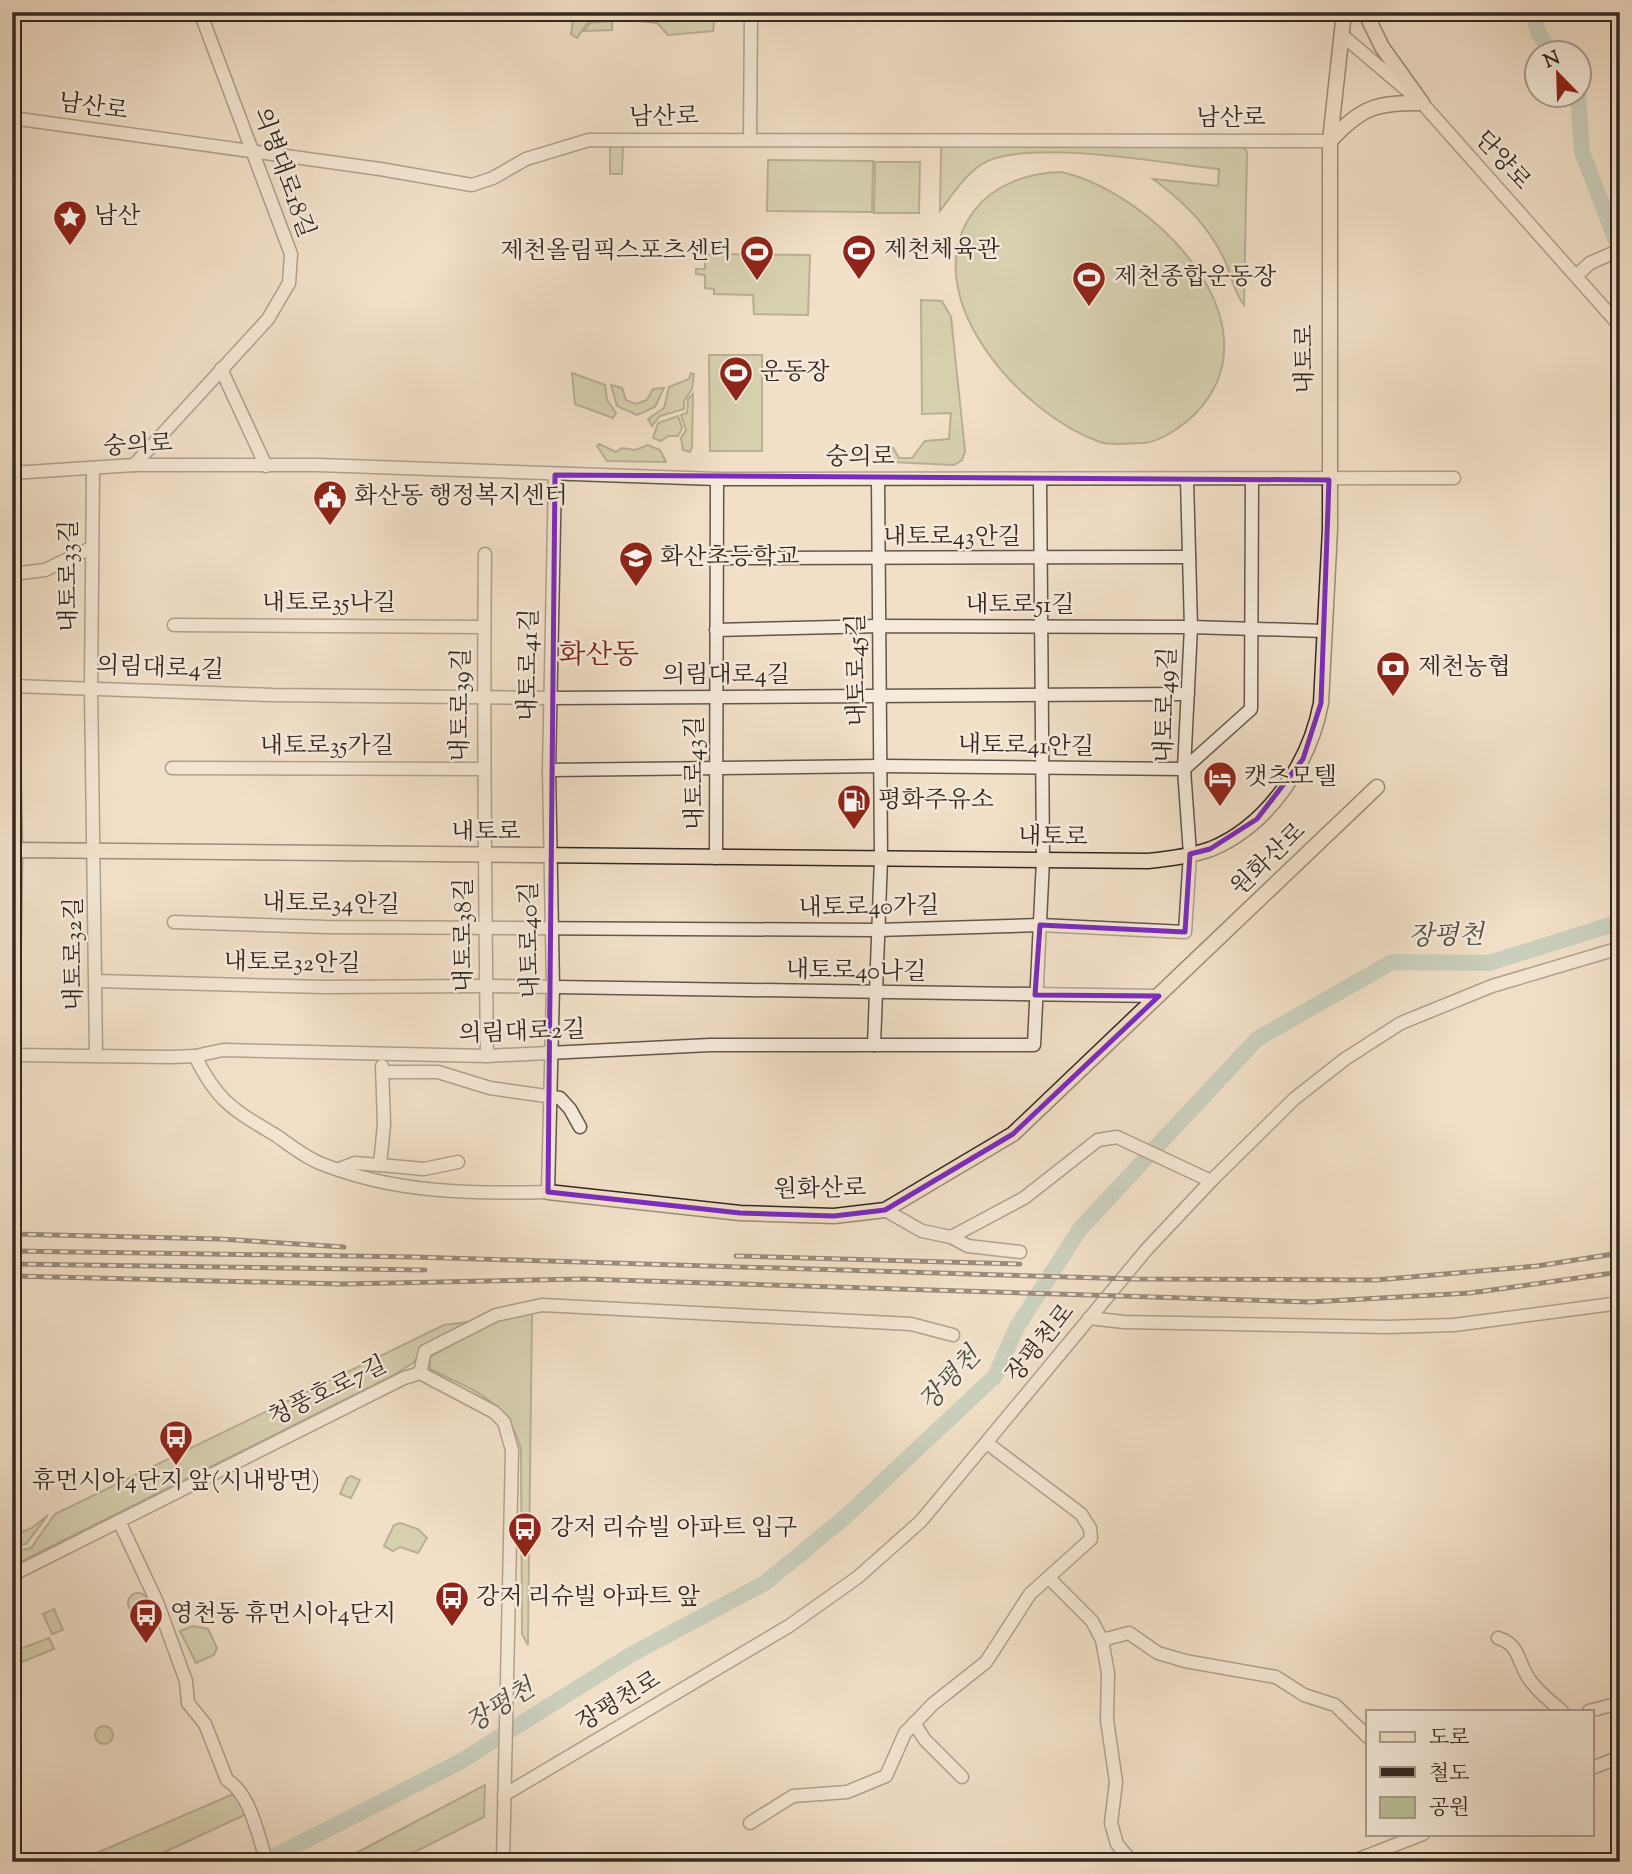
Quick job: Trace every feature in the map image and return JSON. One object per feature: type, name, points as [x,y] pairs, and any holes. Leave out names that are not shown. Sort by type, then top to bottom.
[{"type":"main road","name":"내토로","points":[[14,850],[1148,861],[1210,849],[1257,819],[1303,759],[1316,730],[1321,703],[1330,529],[1330,141],[1344,12]]},
{"type":"main road","points":[[1366,12],[1382,47],[1422,103]]},
{"type":"main road","points":[[1330,141],[1345,125],[1373,106],[1422,103]]},
{"type":"main road","name":"원화산로","points":[[548,1192],[740,1213],[834,1216],[885,1210],[1013,1134],[1377,787]]},
{"type":"street","name":"의병대로18길","points":[[134,465],[268,319],[285,295],[292,270],[291,254],[255,152],[200,12]]},
{"type":"street","points":[[750,138],[751,12]]},
{"type":"street","name":"단양로","points":[[1342,35],[1422,103],[1620,326]]},
{"type":"street","name":"남산로","points":[[12,118],[472,185],[494,178],[526,159],[589,140],[750,138],[1330,141]]},
{"type":"street","points":[[1576,276],[1596,260],[1620,250]]},
{"type":"street","points":[[221,369],[266,466]]},
{"type":"street","name":"숭의로","points":[[12,473],[93,470],[134,465],[266,466],[717,479],[1454,478]]},
{"type":"street","name":"내토로33길","points":[[93,470],[91,687],[95,851]]},
{"type":"street","name":"내토로41길","points":[[551,856],[549,770],[555,475]]},
{"type":"street","name":"내토로43길","points":[[716,858],[717,479]]},
{"type":"street","name":"내토로45길","points":[[874,1045],[881,859],[878,479]]},
{"type":"street","points":[[1035,995],[1043,860],[1040,479]]},
{"type":"street","name":"내토로49길","points":[[1185,932],[1190,854],[1184,769],[1191,627],[1187,480]]},
{"type":"street","points":[[1184,769],[1251,709],[1252,480]]},
{"type":"street","points":[[12,574],[45,570],[91,548]]},
{"type":"street","name":"내토로39길","points":[[485,554],[482,769],[486,856]]},
{"type":"street","name":"내토로43안길","points":[[716,558],[1189,557]]},
{"type":"street","name":"내토로35나길","points":[[174,625],[484,627]]},
{"type":"street","name":"내토로51길","points":[[716,630],[879,626],[1191,627],[1252,631],[1325,631]]},
{"type":"street","points":[[12,661],[12,1055]]},
{"type":"street","name":"의림대로4길","points":[[12,686],[272,695],[483,698],[1188,694]]},
{"type":"street","name":"내토로41안길","points":[[549,770],[881,766],[1184,769]]},
{"type":"street","name":"내토로35가길","points":[[172,768],[482,769]]},
{"type":"street","name":"내토로32길","points":[[95,851],[96,1056]]},
{"type":"street","name":"내토로38길","points":[[486,856],[487,1056]]},
{"type":"street","name":"내토로40길","points":[[548,1192],[553,987],[551,856]]},
{"type":"street","name":"내토로34안길","points":[[174,922],[326,927],[552,927]]},
{"type":"street","name":"내토로40가길","points":[[552,927],[877,930],[1040,925],[1185,932]]},
{"type":"street","name":"장평천로","points":[[504,1795],[824,1603],[921,1521],[1147,1249],[1294,1099],[1345,1059],[1401,1023],[1492,986],[1620,948]]},
{"type":"street","name":"내토로32안길","points":[[96,981],[325,987],[553,987]]},
{"type":"street","name":"내토로40나길","points":[[553,987],[1159,996]]},
{"type":"street","name":"의림대로2길","points":[[12,1055],[195,1056],[223,1050],[487,1056],[552,1055],[710,1045],[1034,1045],[1035,995]]},
{"type":"street","points":[[380,1165],[384,1124],[381,1055]]},
{"type":"street","name":"원화산로","points":[[195,1056],[210,1087],[225,1104],[320,1163],[387,1185],[477,1194],[548,1192]]},
{"type":"street","points":[[383,1072],[438,1072],[490,1088],[551,1096],[565,1102],[580,1127]]},
{"type":"street","points":[[951,1237],[1024,1198],[1098,1140],[1117,1137],[1211,1181]]},
{"type":"street","points":[[339,1169],[355,1163],[424,1169],[458,1162]]},
{"type":"street","points":[[885,1210],[922,1231],[951,1237],[968,1246],[1020,1252]]},
{"type":"street","points":[[1089,1318],[1124,1322],[1387,1327],[1505,1320],[1620,1303]]},
{"type":"street","points":[[420,1373],[425,1351],[496,1315],[542,1305],[911,1324],[953,1335]]},
{"type":"street","name":"청풍호로7길","points":[[12,1575],[386,1386],[420,1373],[433,1377],[494,1412],[504,1422],[512,1450],[504,1795]]},
{"type":"street","points":[[750,1823],[793,1796],[847,1793],[878,1781],[889,1773],[895,1753],[914,1723],[986,1662],[1030,1594],[1089,1542],[1090,1528],[1072,1507],[987,1443]]},
{"type":"street","points":[[119,1521],[157,1602],[186,1681],[188,1703],[205,1724],[227,1780],[235,1785],[250,1813],[267,1862]]},
{"type":"street","points":[[1049,1579],[1092,1620],[1102,1640],[1108,1673],[1107,1720],[1116,1782],[1111,1823],[1116,1844],[1132,1862]]},
{"type":"street","points":[[1102,1640],[1129,1633],[1158,1653],[1185,1661],[1276,1677],[1304,1695],[1335,1705],[1366,1735]]},
{"type":"street","points":[[1498,1638],[1510,1642],[1516,1648],[1532,1684],[1561,1710]]},
{"type":"street","points":[[1594,1710],[1620,1703]]},
{"type":"street","points":[[914,1723],[925,1740],[962,1777]]},
{"type":"street","points":[[1594,1767],[1620,1756]]},
{"type":"street","points":[[503,1862],[504,1795]]},
{"type":"street","points":[[1351,1862],[1418,1836]]},
{"type":"highlighted area","points":[[555,475],[1329,480],[1321,703],[1303,759],[1257,819],[1210,849],[1190,854],[1185,932],[1040,925],[1035,995],[1159,996],[1013,1134],[885,1210],[834,1216],[740,1213],[548,1192]]},
{"type":"green space","points":[[574,12],[715,12],[713,31],[668,35],[657,23],[610,18],[589,21],[577,38],[571,34]]},
{"type":"green space","points":[[612,21],[612,30],[584,31],[590,23]]},
{"type":"green space","points":[[610,144],[623,145],[622,174],[610,174]]},
{"type":"green space","points":[[945,144],[1244,147],[1247,152],[1244,305],[1219,248],[1203,225],[1185,205],[1153,179],[1218,186],[1219,169],[1097,154],[1062,152],[1003,156],[982,164],[970,174],[940,211],[941,147]]},
{"type":"green space","points":[[768,160],[873,161],[872,212],[767,211]]},
{"type":"green space","points":[[875,162],[920,162],[919,213],[874,213]]},
{"type":"green space","name":"제천종합운동장","points":[[1061,172],[1096,184],[1133,205],[1166,233],[1195,266],[1215,302],[1224,340],[1219,378],[1196,413],[1178,428],[1156,440],[1142,443],[1104,443],[1070,428],[1039,406],[1010,380],[985,348],[966,315],[957,280],[958,245],[973,212],[991,194],[1012,182]]},
{"type":"green space","name":"제천올림픽스포츠센터","points":[[705,254],[810,255],[808,315],[754,314],[753,295],[714,294],[714,289],[705,288],[705,275],[696,274],[696,269],[705,269]]},
{"type":"green space","points":[[921,300],[942,301],[951,317],[965,451],[962,460],[954,465],[891,462],[884,455],[885,450],[893,448],[899,458],[912,458],[925,441],[949,439],[951,413],[922,414]]},
{"type":"green space","name":"운동장","points":[[709,355],[762,355],[762,451],[710,451]]},
{"type":"green space","points":[[572,373],[605,385],[607,400],[616,413],[613,418],[575,404]]},
{"type":"green space","points":[[691,373],[694,374],[692,389],[684,401],[684,409],[660,416],[652,426],[648,419],[664,408],[669,387],[689,379]]},
{"type":"green space","points":[[611,385],[622,388],[626,400],[635,404],[647,400],[653,389],[664,388],[655,407],[637,415],[617,406]]},
{"type":"green space","points":[[693,394],[690,452],[683,450],[681,438],[686,430],[681,415],[687,413],[688,399]]},
{"type":"green space","points":[[678,416],[682,428],[678,436],[668,436],[661,441],[653,438],[658,423]]},
{"type":"green space","points":[[599,444],[616,452],[622,448],[635,450],[648,445],[660,450],[666,462],[607,461],[597,446]]},
{"type":"green space","points":[[532,1310],[528,1645],[522,1634],[521,1449],[515,1432],[498,1408],[474,1391],[430,1369],[430,1357],[507,1314]]},
{"type":"green space","points":[[475,1321],[421,1352],[413,1363],[392,1376],[12,1566],[12,1552],[31,1548],[55,1514],[444,1325]]},
{"type":"green space","points":[[351,1476],[360,1480],[351,1498],[340,1494],[347,1478]]},
{"type":"green space","points":[[48,1515],[26,1544],[12,1547],[12,1536],[32,1528]]},
{"type":"green space","points":[[400,1523],[418,1529],[427,1538],[418,1553],[400,1547],[393,1551],[384,1546],[394,1525]]},
{"type":"green space","points":[[138,1593],[145,1596],[148,1603],[145,1610],[138,1613],[131,1610],[128,1603],[131,1596]]},
{"type":"green space","points":[[54,1609],[63,1630],[52,1634],[43,1614]]},
{"type":"green space","points":[[193,1626],[208,1629],[217,1648],[214,1655],[196,1663],[180,1631]]},
{"type":"green space","points":[[49,1638],[54,1649],[12,1666],[12,1652]]},
{"type":"green space","points":[[104,1726],[110,1729],[113,1735],[110,1741],[104,1744],[98,1741],[95,1735],[98,1729]]},
{"type":"green space","points":[[485,1785],[484,1817],[395,1862],[339,1862]]},
{"type":"green space","points":[[240,1791],[251,1812],[143,1862],[76,1862]]},
{"type":"waterway","points":[[1532,12],[1542,38]]},
{"type":"waterway","points":[[1579,108],[1582,152],[1620,251]]},
{"type":"waterway","name":"장평천","points":[[263,1862],[458,1763],[632,1654],[765,1583],[845,1517],[995,1376],[1017,1327],[1080,1229],[1257,1039],[1392,962],[1489,963],[1620,922]]},
{"type":"railway","points":[[12,1234],[219,1239],[344,1247]]},
{"type":"railway","points":[[12,1251],[415,1257],[1134,1279],[1376,1280],[1537,1266],[1620,1253]]},
{"type":"railway","points":[[736,1256],[1020,1264]]},
{"type":"railway","points":[[12,1264],[425,1270]]},
{"type":"railway","points":[[12,1276],[343,1284],[583,1279],[1310,1302],[1470,1293],[1620,1272]]},
{"type":"place","name":"남산","points":[[70,247]]},
{"type":"place","name":"제천체육관","points":[[859,281]]},
{"type":"place","name":"제천올림픽스포츠센터","points":[[757,282]]},
{"type":"place","name":"제천종합운동장","points":[[1089,308]]},
{"type":"place","name":"운동장","points":[[736,403]]},
{"type":"place","name":"화산동 행정복지센터","points":[[330,527]]},
{"type":"place","name":"화산초등학교","points":[[636,588]]},
{"type":"place","name":"제천농협","points":[[1393,698]]},
{"type":"place","name":"캣츠모텔","points":[[1220,808]]},
{"type":"place","name":"평화주유소","points":[[854,831]]},
{"type":"place","name":"휴먼시아4단지 앞(시내방면)","points":[[176,1467]]},
{"type":"place","name":"강저 리슈빌 아파트 입구","points":[[525,1559]]},
{"type":"place","name":"강저 리슈빌 아파트 앞","points":[[452,1628]]},
{"type":"place","name":"영천동 휴먼시아4단지","points":[[146,1645]]},
{"type":"district","name":"화산동","points":[[599,656]]}]
